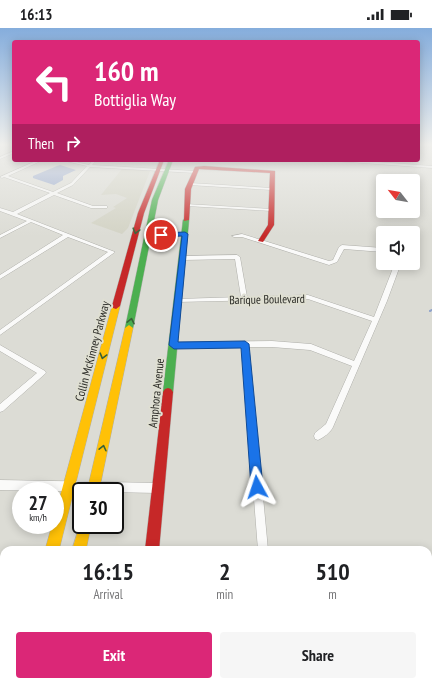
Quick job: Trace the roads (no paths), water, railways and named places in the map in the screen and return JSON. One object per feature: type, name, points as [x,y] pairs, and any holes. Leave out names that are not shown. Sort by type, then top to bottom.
[{"type":"street","points":[[13,214],[72,184],[81,175]]},
{"type":"street","name":"Collin McKinney Parkway","points":[[53,546],[144,202],[158,175]]},
{"type":"street","name":"Collin McKinney Parkway","points":[[95,482],[160,175]]},
{"type":"street","name":"Amphora Avenue","points":[[152,546],[174,345],[188,189],[194,175]]},
{"type":"street","points":[[260,241],[267,233],[271,225],[273,175]]},
{"type":"street","points":[[2,177],[93,207],[104,207]]},
{"type":"street","points":[[190,184],[272,189]]},
{"type":"street","points":[[187,205],[272,210]]},
{"type":"street","points":[[0,209],[112,252],[0,334]]},
{"type":"street","points":[[0,237],[30,221]]},
{"type":"street","points":[[148,235],[185,234]]},
{"type":"street","points":[[0,277],[67,235]]},
{"type":"street","points":[[234,236],[242,235],[330,263],[338,257],[342,247],[376,249]]},
{"type":"street","points":[[182,258],[237,257],[244,298]]},
{"type":"street","points":[[318,436],[329,428],[376,320],[395,270]]},
{"type":"street","name":"Barique Boulevard","points":[[178,301],[308,297],[376,320]]},
{"type":"street","points":[[245,344],[263,546]]},
{"type":"street","points":[[174,345],[272,344],[311,347],[356,365]]},
{"type":"street","points":[[0,348],[42,373],[0,409]]},
{"type":"street","points":[[0,484],[72,485]]},
{"type":"street","points":[[124,488],[159,488]]},
{"type":"street","points":[[80,546],[83,534]]},
{"type":"water","points":[[66,175],[63,176],[63,180],[54,185],[33,178],[33,176]]}]
